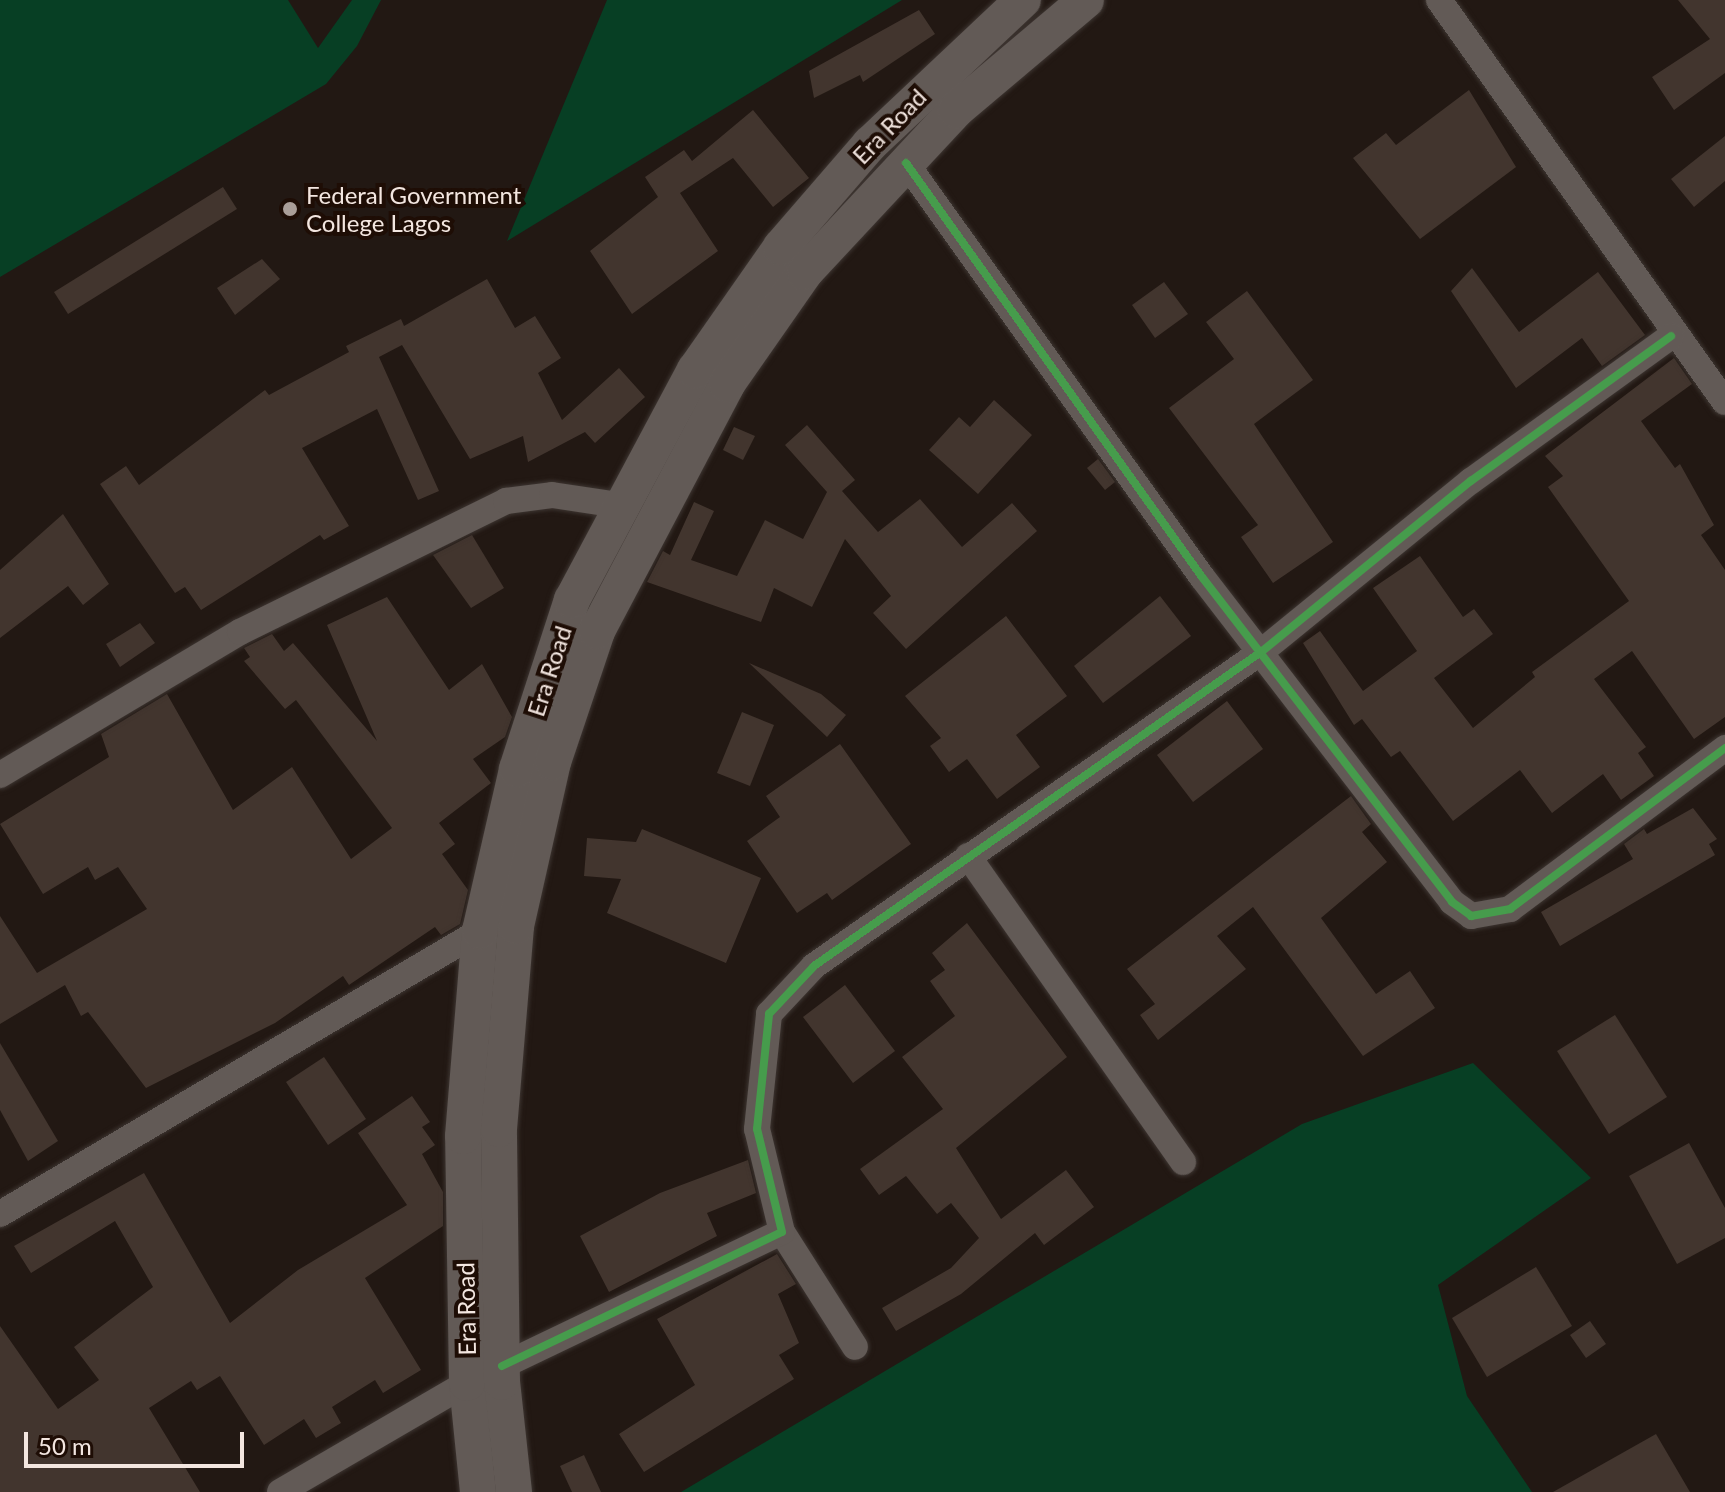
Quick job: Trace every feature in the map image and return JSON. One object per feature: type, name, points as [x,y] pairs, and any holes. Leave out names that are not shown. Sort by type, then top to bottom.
[{"type":"main road","name":"Era Road","points":[[478,1492],[467,1383],[463,1136],[480,931],[546,678],[572,600],[619,505],[870,144],[1023,0]]},
{"type":"main road","points":[[514,1492],[502,1366],[499,1129],[516,926],[553,762],[597,631],[636,544],[753,316],[805,272],[906,163],[1086,0]]},
{"type":"street","points":[[1439,0],[1671,336],[1725,402]]},
{"type":"street","points":[[906,163],[1261,652],[1452,902],[1471,916],[1510,909],[1725,748]]},
{"type":"street","points":[[855,1347],[782,1232],[757,1129],[769,1014],[814,966],[1261,652],[1471,481],[1671,336]]},
{"type":"street","points":[[0,775],[240,632],[506,501],[552,495],[619,505]]},
{"type":"street","points":[[968,856],[1183,1162]]},
{"type":"street","points":[[0,1214],[480,931]]},
{"type":"street","points":[[502,1366],[782,1232]]},
{"type":"street","points":[[280,1492],[467,1383]]},
{"type":"green space","points":[[0,0],[288,0],[318,48],[352,0],[381,0],[357,46],[326,84],[0,277]]},
{"type":"green space","points":[[607,0],[902,0],[507,241]]},
{"type":"green space","points":[[1473,1063],[1591,1178],[1438,1285],[1467,1396],[1532,1492],[681,1492],[1302,1124]]},
{"type":"building","points":[[1678,0],[1725,0],[1725,73],[1674,110],[1652,77],[1710,39]]},
{"type":"building","points":[[919,10],[935,34],[863,82],[860,75],[814,98],[809,71]]},
{"type":"building","points":[[1469,90],[1516,167],[1420,239],[1353,158],[1386,133],[1396,145]]},
{"type":"building","points":[[753,110],[809,178],[773,207],[733,158],[680,193],[718,251],[632,314],[590,251],[658,197],[645,177],[684,150],[692,161]]},
{"type":"building","points":[[1725,136],[1725,181],[1694,207],[1671,179]]},
{"type":"building","points":[[223,187],[237,209],[68,314],[54,292]]},
{"type":"building","points":[[262,259],[280,279],[235,315],[217,288]]},
{"type":"building","points":[[1472,268],[1519,332],[1598,272],[1645,335],[1602,366],[1582,338],[1516,388],[1451,291]]},
{"type":"building","points":[[487,279],[515,328],[535,316],[561,358],[538,373],[562,420],[619,368],[645,397],[595,443],[585,432],[528,462],[523,436],[470,459],[402,345],[379,357],[439,491],[418,500],[377,409],[302,448],[349,526],[324,540],[320,535],[201,610],[185,587],[175,593],[100,484],[126,466],[139,485],[265,390],[269,395],[349,352],[346,346],[401,319],[404,326]]},
{"type":"building","points":[[1164,282],[1188,314],[1155,338],[1132,305]]},
{"type":"building","points":[[1247,291],[1313,380],[1254,424],[1333,542],[1273,583],[1241,537],[1258,525],[1169,408],[1234,359],[1206,322]]},
{"type":"building","points":[[1674,358],[1692,384],[1641,421],[1675,468],[1680,464],[1714,525],[1701,535],[1725,570],[1725,717],[1694,739],[1632,651],[1594,679],[1646,747],[1638,753],[1654,776],[1621,800],[1603,774],[1552,813],[1520,770],[1453,821],[1400,751],[1391,757],[1362,719],[1354,725],[1303,643],[1320,631],[1363,691],[1417,651],[1373,588],[1420,556],[1463,617],[1474,609],[1493,634],[1434,678],[1473,728],[1535,677],[1532,672],[1629,601],[1548,487],[1563,476],[1545,456]]},
{"type":"building","points":[[994,400],[1032,435],[978,494],[929,450],[959,417],[970,427]]},
{"type":"building","points":[[807,425],[855,480],[842,491],[878,532],[920,499],[962,547],[1012,503],[1037,531],[906,649],[873,613],[891,596],[845,539],[812,607],[774,588],[761,622],[647,582],[663,551],[670,555],[694,502],[714,511],[691,560],[737,576],[765,520],[803,539],[827,492],[785,445]]},
{"type":"building","points":[[734,427],[755,436],[743,460],[723,450]]},
{"type":"building","points":[[1098,459],[1115,482],[1105,490],[1087,468]]},
{"type":"building","points":[[63,514],[109,584],[83,605],[68,586],[0,638],[0,570]]},
{"type":"building","points":[[472,535],[504,588],[471,608],[433,555]]},
{"type":"building","points":[[1160,596],[1191,636],[1103,703],[1074,666]]},
{"type":"building","points":[[387,597],[449,690],[482,664],[512,717],[505,737],[473,759],[491,783],[439,823],[455,844],[442,854],[468,890],[460,924],[441,935],[435,927],[349,985],[343,976],[275,1023],[146,1088],[88,1012],[81,1016],[65,985],[0,1024],[0,916],[37,973],[147,909],[118,867],[95,880],[88,867],[43,894],[0,824],[109,757],[101,734],[167,694],[233,810],[292,767],[351,859],[392,828],[296,700],[285,709],[244,661],[250,657],[244,648],[272,634],[284,651],[293,643],[377,741],[327,625]]},
{"type":"building","points":[[1006,616],[1067,696],[1016,735],[1040,767],[997,799],[967,759],[949,772],[930,746],[941,738],[905,696]]},
{"type":"building","points":[[140,623],[155,643],[120,667],[106,644]]},
{"type":"building","points":[[749,663],[821,694],[846,715],[827,737]]},
{"type":"building","points":[[1227,701],[1263,749],[1193,802],[1157,755]]},
{"type":"building","points":[[742,712],[774,725],[750,786],[717,773]]},
{"type":"building","points":[[840,744],[911,844],[832,900],[827,893],[797,913],[747,841],[780,817],[766,796]]},
{"type":"building","points":[[1351,796],[1371,824],[1362,832],[1387,862],[1321,918],[1376,994],[1410,971],[1435,1008],[1363,1056],[1253,907],[1217,936],[1246,969],[1158,1040],[1140,1015],[1155,1004],[1127,969]]},
{"type":"building","points":[[1693,808],[1717,839],[1709,844],[1715,855],[1560,946],[1541,912],[1633,859],[1624,844],[1644,829],[1647,834]]},
{"type":"building","points":[[642,829],[761,878],[726,963],[607,913],[621,879],[584,876],[587,838],[636,842]]},
{"type":"building","points":[[967,923],[1067,1057],[956,1148],[1001,1219],[1066,1170],[1094,1207],[1044,1245],[1035,1233],[961,1294],[896,1331],[882,1308],[951,1268],[979,1238],[951,1203],[937,1214],[906,1176],[879,1195],[860,1169],[943,1109],[902,1057],[955,1016],[930,981],[945,970],[932,953]]},
{"type":"building","points":[[845,985],[895,1051],[853,1083],[803,1017]]},
{"type":"building","points":[[1615,1015],[1667,1097],[1609,1134],[1557,1051]]},
{"type":"building","points":[[0,1043],[58,1141],[28,1161],[0,1110]]},
{"type":"building","points":[[324,1057],[366,1119],[328,1145],[286,1082]]},
{"type":"building","points":[[412,1096],[430,1122],[422,1127],[435,1145],[422,1154],[443,1192],[443,1226],[365,1278],[421,1370],[383,1393],[375,1380],[332,1407],[341,1423],[316,1438],[304,1419],[264,1445],[220,1376],[197,1390],[191,1381],[149,1408],[200,1492],[0,1492],[0,1326],[58,1409],[99,1380],[74,1347],[153,1287],[115,1221],[31,1273],[14,1246],[144,1173],[230,1323],[298,1270],[407,1205],[358,1133]]},
{"type":"building","points":[[1689,1143],[1725,1208],[1725,1238],[1677,1264],[1629,1176]]},
{"type":"building","points":[[748,1160],[756,1193],[707,1213],[717,1236],[609,1292],[580,1236],[660,1193]]},
{"type":"building","points":[[777,1254],[796,1284],[778,1294],[799,1343],[779,1355],[794,1379],[644,1472],[619,1434],[695,1385],[657,1319]]},
{"type":"building","points":[[1536,1267],[1572,1326],[1487,1377],[1452,1318]]},
{"type":"building","points":[[1590,1321],[1606,1344],[1586,1358],[1570,1335]]},
{"type":"building","points":[[1656,1434],[1690,1492],[1553,1492]]},
{"type":"building","points":[[584,1455],[601,1492],[572,1492],[560,1466]]},
{"type":"cycle path","points":[[906,163],[1202,577],[1452,902],[1471,916],[1510,909],[1725,748]]},
{"type":"cycle path","points":[[502,1366],[782,1232],[757,1129],[769,1014],[814,966],[1261,652],[1471,481],[1671,336]]},
{"type":"place","name":"Federal Government College Lagos","points":[[290,209]]}]
